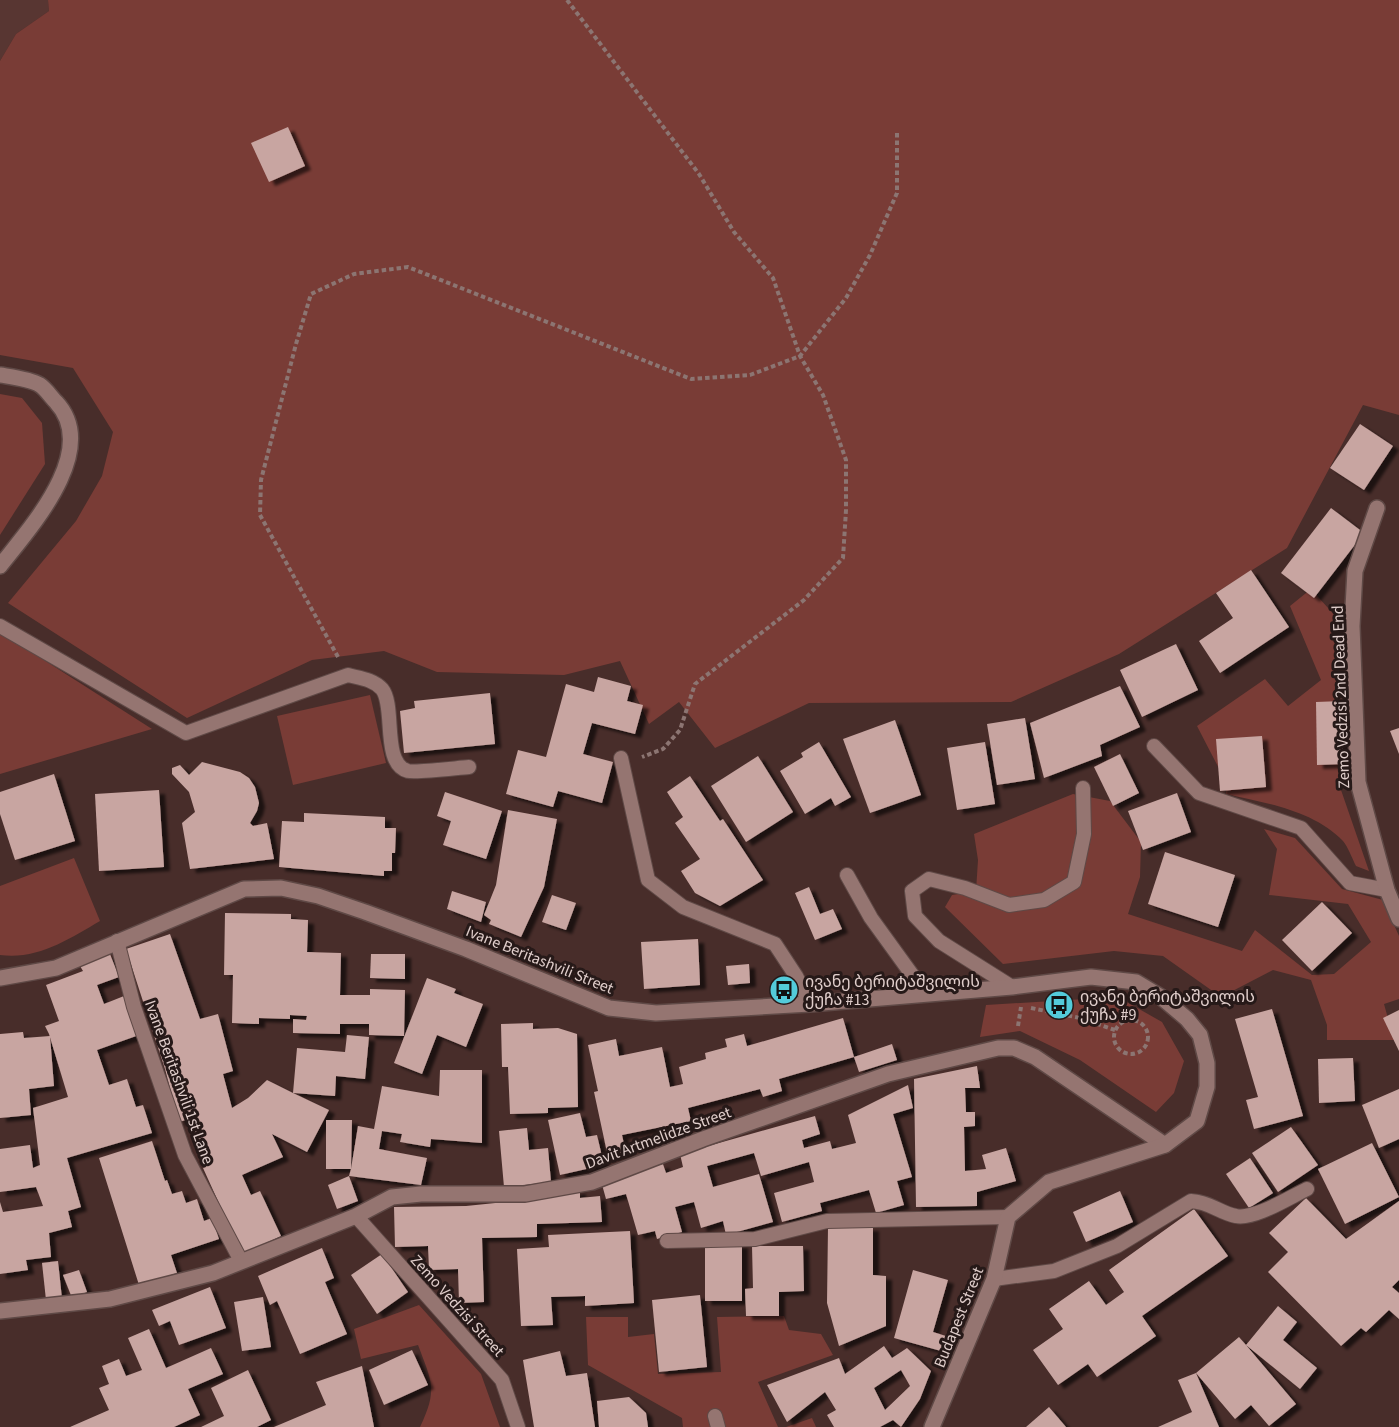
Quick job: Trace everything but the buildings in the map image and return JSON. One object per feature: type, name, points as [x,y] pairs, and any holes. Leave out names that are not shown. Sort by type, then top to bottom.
[{"type":"main road","points":[[0,375],[40,385],[65,412],[71,443],[62,480],[32,525],[0,566]]},
{"type":"main road","name":"Zemo Vedzisi 2nd Dead End","points":[[1377,508],[1355,571],[1352,626],[1358,782],[1387,890],[1399,919]]},
{"type":"main road","name":"Ivane Beritashvili Street","points":[[0,978],[56,968],[244,889],[281,888],[318,896],[388,920],[466,949],[609,1008],[656,1013],[810,1004],[1012,987],[1091,977],[1136,981],[1161,997],[1187,1019],[1200,1035],[1207,1063],[1207,1087],[1197,1121],[1165,1145],[1049,1182],[1008,1216]]},
{"type":"main road","name":"Davit Artmelidze Street","points":[[0,1311],[110,1299],[213,1273],[356,1216],[392,1197],[421,1194],[525,1194],[592,1182],[703,1139],[888,1074],[998,1048],[1014,1048],[1035,1057],[1165,1145]]},
{"type":"main road","name":"Budapest Street","points":[[932,1427],[994,1279],[1008,1216]]},
{"type":"lane","points":[[0,626],[186,733],[348,675],[370,680],[383,690],[393,755],[398,765],[408,771],[469,767]]},
{"type":"lane","points":[[1155,746],[1199,793],[1301,828],[1350,883],[1387,890]]},
{"type":"lane","points":[[621,758],[648,880],[683,907],[775,944],[810,1004]]},
{"type":"lane","points":[[1012,987],[939,941],[915,916],[912,891],[928,879],[965,888],[1009,905],[1044,900],[1074,882],[1084,834],[1083,788]]},
{"type":"lane","points":[[847,875],[871,918],[926,994]]},
{"type":"lane","name":"Ivane Beritashvili 1st Lane","points":[[117,941],[134,1007],[185,1155],[241,1262]]},
{"type":"lane","points":[[994,1279],[1054,1271],[1117,1246],[1191,1201],[1204,1202],[1237,1216],[1251,1216],[1307,1189]]},
{"type":"lane","name":"Zemo Vedzisi Street","points":[[356,1216],[502,1380],[518,1427]]},
{"type":"lane","points":[[667,1241],[755,1239],[827,1221],[1008,1216]]},
{"type":"path","points":[[567,0],[699,174],[734,232],[773,278],[800,356],[823,395],[846,460],[843,558],[804,600],[695,684],[680,730],[663,749],[641,758],[621,758]]},
{"type":"path","points":[[348,675],[260,515],[261,480],[311,294],[354,274],[408,267],[691,379],[750,375],[800,356],[846,298],[870,255],[897,193],[897,132]]},
{"type":"path","points":[[1017,1028],[1021,1006],[1080,1018],[1115,1030]]},
{"type":"path","points":[[1134,1020],[1147,1030],[1147,1042],[1141,1050],[1125,1052],[1117,1046],[1115,1030],[1123,1022],[1134,1020]]},
{"type":"shaded area","points":[[0,0],[48,0],[49,11],[16,34],[0,61]]},
{"type":"shaded area","points":[[48,0],[1399,0],[1399,415],[1363,405],[1287,548],[1119,654],[1011,702],[809,703],[715,748],[679,702],[649,724],[620,661],[564,675],[437,672],[384,651],[312,660],[187,718],[8,603],[76,521],[102,476],[113,432],[73,368],[0,355],[0,61],[16,34],[49,11]]},
{"type":"shaded area","points":[[0,394],[22,398],[42,423],[45,464],[0,535]]},
{"type":"shaded area","points":[[1311,589],[1337,618],[1337,726],[1341,790],[1369,871],[1356,866],[1343,841],[1318,822],[1288,809],[1226,794],[1227,784],[1197,726],[1265,679],[1288,706],[1321,680],[1290,606]]},
{"type":"shaded area","points":[[0,632],[152,729],[0,774]]},
{"type":"shaded area","points":[[370,695],[386,763],[293,785],[277,716]]},
{"type":"shaded area","points":[[1073,794],[1110,801],[1141,842],[1140,877],[1128,914],[1242,951],[1255,930],[1312,975],[1334,974],[1371,942],[1348,904],[1269,895],[1277,849],[1264,829],[1295,838],[1342,889],[1383,900],[1399,936],[1399,999],[1384,1004],[1394,1040],[1327,1040],[1327,1025],[1311,980],[1273,970],[1221,997],[1163,956],[1114,951],[1003,964],[945,907],[952,895],[976,891],[978,860],[974,834]]},
{"type":"shaded area","points":[[74,858],[100,921],[53,947],[14,956],[0,955],[0,886]]},
{"type":"shaded area","points":[[1118,997],[1162,1022],[1184,1061],[1174,1093],[1156,1112],[1080,1060],[1020,1031],[980,1037],[986,1005]]},
{"type":"shaded area","points":[[419,1305],[481,1374],[500,1427],[420,1427],[429,1404],[431,1386],[418,1345],[361,1359],[354,1329]]},
{"type":"shaded area","points":[[784,1316],[789,1330],[821,1334],[833,1355],[758,1382],[778,1427],[683,1427],[682,1418],[588,1365],[586,1317],[628,1317],[628,1337],[654,1334],[658,1374],[721,1372],[717,1317]]},
{"type":"shaded area","points":[[812,1418],[816,1427],[786,1427]]},
{"type":"place","name":"ივანე ბერიტაშვილის ქუჩა #13","points":[[784,990]]},
{"type":"place","name":"ივანე ბერიტაშვილის ქუჩა #9","points":[[1059,1005]]}]
